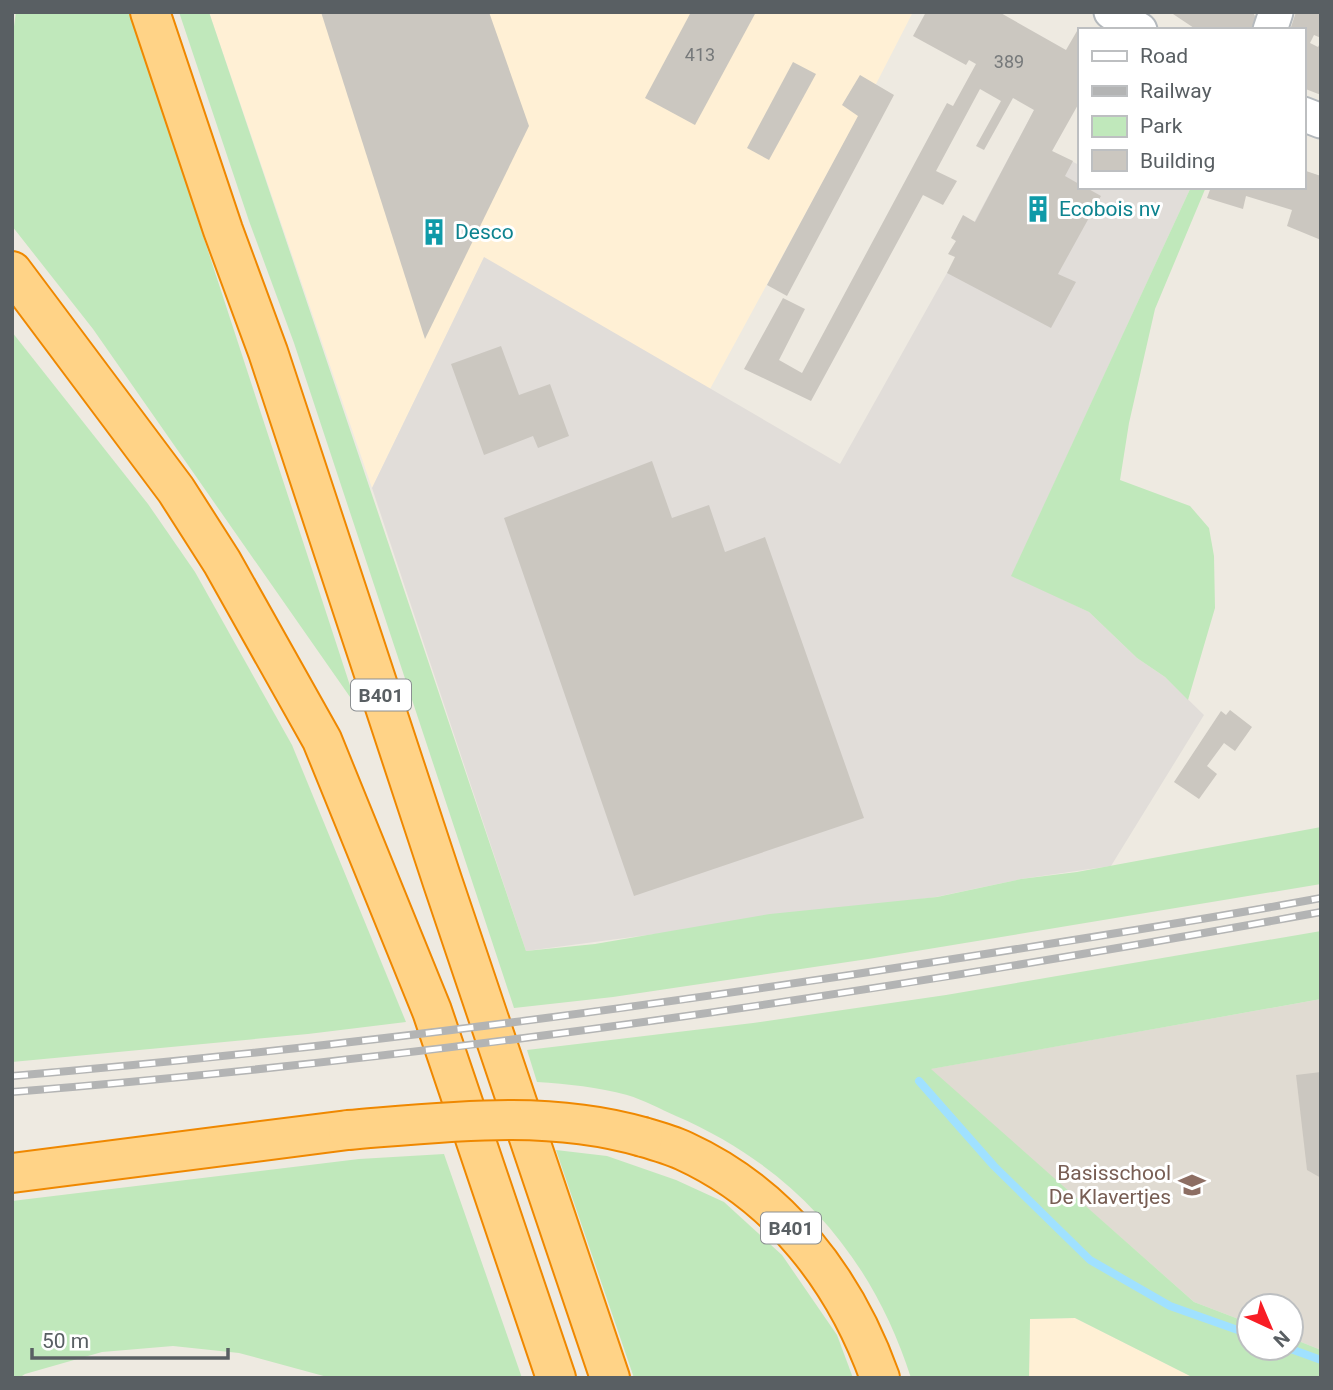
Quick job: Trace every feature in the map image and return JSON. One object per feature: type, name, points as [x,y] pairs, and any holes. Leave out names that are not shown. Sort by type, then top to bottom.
[{"type":"highway","name":"B401","points":[[150,12],[223,230],[268,352],[610,1378]]},
{"type":"highway","points":[[12,271],[176,490],[222,562],[323,740],[432,1010],[556,1378]]},
{"type":"highway","name":"B401","points":[[12,1173],[348,1130],[464,1120],[513,1119],[599,1127],[643,1137],[683,1150],[728,1175],[759,1198],[787,1224],[831,1276],[851,1308],[868,1343],[880,1378]]},
{"type":"street","points":[[1111,12],[1137,28]]},
{"type":"shaded area","points":[[209,12],[913,12],[710,389],[484,258],[372,488]]},
{"type":"shaded area","points":[[1047,86],[1071,115],[1052,151],[1078,164],[1078,189],[1190,189],[1012,575],[1089,612],[1137,658],[1165,677],[1204,715],[1111,866],[1021,879],[936,897],[526,951],[372,488],[484,257],[840,464],[947,273]]},
{"type":"shaded area","name":"Basisschool De Klavertjes","points":[[1321,999],[1321,1350],[1305,1344],[1305,1292],[1235,1292],[1235,1318],[1194,1302],[930,1069]]},
{"type":"shaded area","points":[[1075,1318],[1194,1378],[1029,1378],[1030,1319]]},
{"type":"green space","points":[[16,12],[130,12],[357,707],[93,329],[12,226],[12,41]]},
{"type":"green space","points":[[179,12],[209,12],[526,951],[595,944],[770,914],[937,897],[1021,879],[1077,872],[1321,827],[1321,884],[868,959],[613,997],[514,1008],[294,343],[249,221]]},
{"type":"green space","points":[[1190,189],[1205,189],[1155,309],[1129,423],[1120,480],[1190,506],[1209,528],[1214,556],[1215,608],[1188,700],[1165,677],[1137,658],[1089,612],[1011,576]]},
{"type":"green space","points":[[12,332],[148,504],[195,572],[292,745],[406,1022],[12,1062]]},
{"type":"green space","points":[[1321,931],[1321,999],[931,1069],[1194,1302],[1235,1318],[1235,1362],[1305,1362],[1305,1344],[1321,1350],[1321,1378],[1194,1378],[1075,1318],[1030,1319],[1029,1378],[911,1378],[895,1334],[851,1255],[823,1220],[792,1189],[757,1161],[718,1137],[646,1102],[605,1090],[537,1082],[527,1050],[753,1023],[946,995]]},
{"type":"green space","points":[[556,1150],[607,1156],[676,1180],[724,1202],[782,1255],[837,1335],[853,1378],[634,1378]]},
{"type":"green space","points":[[444,1154],[522,1378],[331,1378],[239,1353],[173,1346],[102,1352],[12,1378],[12,1201],[359,1159]]},
{"type":"building","name":"Desco","points":[[321,12],[489,12],[529,126],[425,339]]},
{"type":"building","points":[[691,12],[756,12],[695,125],[645,98]]},
{"type":"building","points":[[926,12],[999,12],[1066,50],[1077,31],[1078,105],[1052,151],[1073,161],[1065,176],[1078,183],[1078,189],[1089,189],[1101,196],[1058,274],[1076,282],[1051,328],[947,273],[955,257],[948,254],[956,241],[951,238],[963,215],[975,222],[1034,110],[1013,98],[984,150],[976,146],[1001,101],[980,89],[936,171],[957,181],[943,205],[923,195],[811,401],[744,369],[783,298],[805,309],[779,360],[802,373],[947,103],[953,106],[976,64],[969,60],[966,65],[913,36]]},
{"type":"building","points":[[1170,12],[1255,12],[1256,16],[1252,28],[1194,28]]},
{"type":"building","points":[[1296,12],[1321,12],[1321,38],[1314,35],[1310,43],[1318,47],[1321,41],[1321,95],[1305,89],[1305,28],[1291,28]]},
{"type":"building","points":[[793,62],[816,74],[769,160],[747,148]]},
{"type":"building","points":[[860,75],[894,95],[787,296],[767,285],[858,116],[842,105]]},
{"type":"building","points":[[1305,171],[1321,176],[1321,240],[1287,226],[1292,210],[1246,196],[1243,209],[1207,198],[1210,189],[1305,189]]},
{"type":"building","points":[[501,346],[519,395],[550,384],[569,436],[538,448],[533,436],[484,455],[451,364]]},
{"type":"building","points":[[652,461],[672,518],[709,505],[725,552],[765,537],[864,818],[634,896],[504,518]]},
{"type":"building","points":[[1230,710],[1252,727],[1235,751],[1224,743],[1207,766],[1217,774],[1199,799],[1174,782],[1221,711],[1226,715]]},
{"type":"building","points":[[1321,1072],[1321,1178],[1307,1170],[1296,1075]]},
{"type":"waterway","points":[[919,1081],[994,1166],[1090,1260],[1170,1306],[1235,1329]]},
{"type":"waterway","points":[[1305,1354],[1321,1360]]},
{"type":"railway","points":[[12,1076],[243,1054],[589,1012],[1031,947],[1321,898]]},
{"type":"railway","points":[[12,1092],[341,1060],[669,1018],[996,969],[1321,912]]},
{"type":"place","name":"Ecobois nv","points":[[1038,209]]},
{"type":"place","name":"Desco","points":[[434,232]]},
{"type":"place","name":"Basisschool De Klavertjes","points":[[1192,1185]]}]
